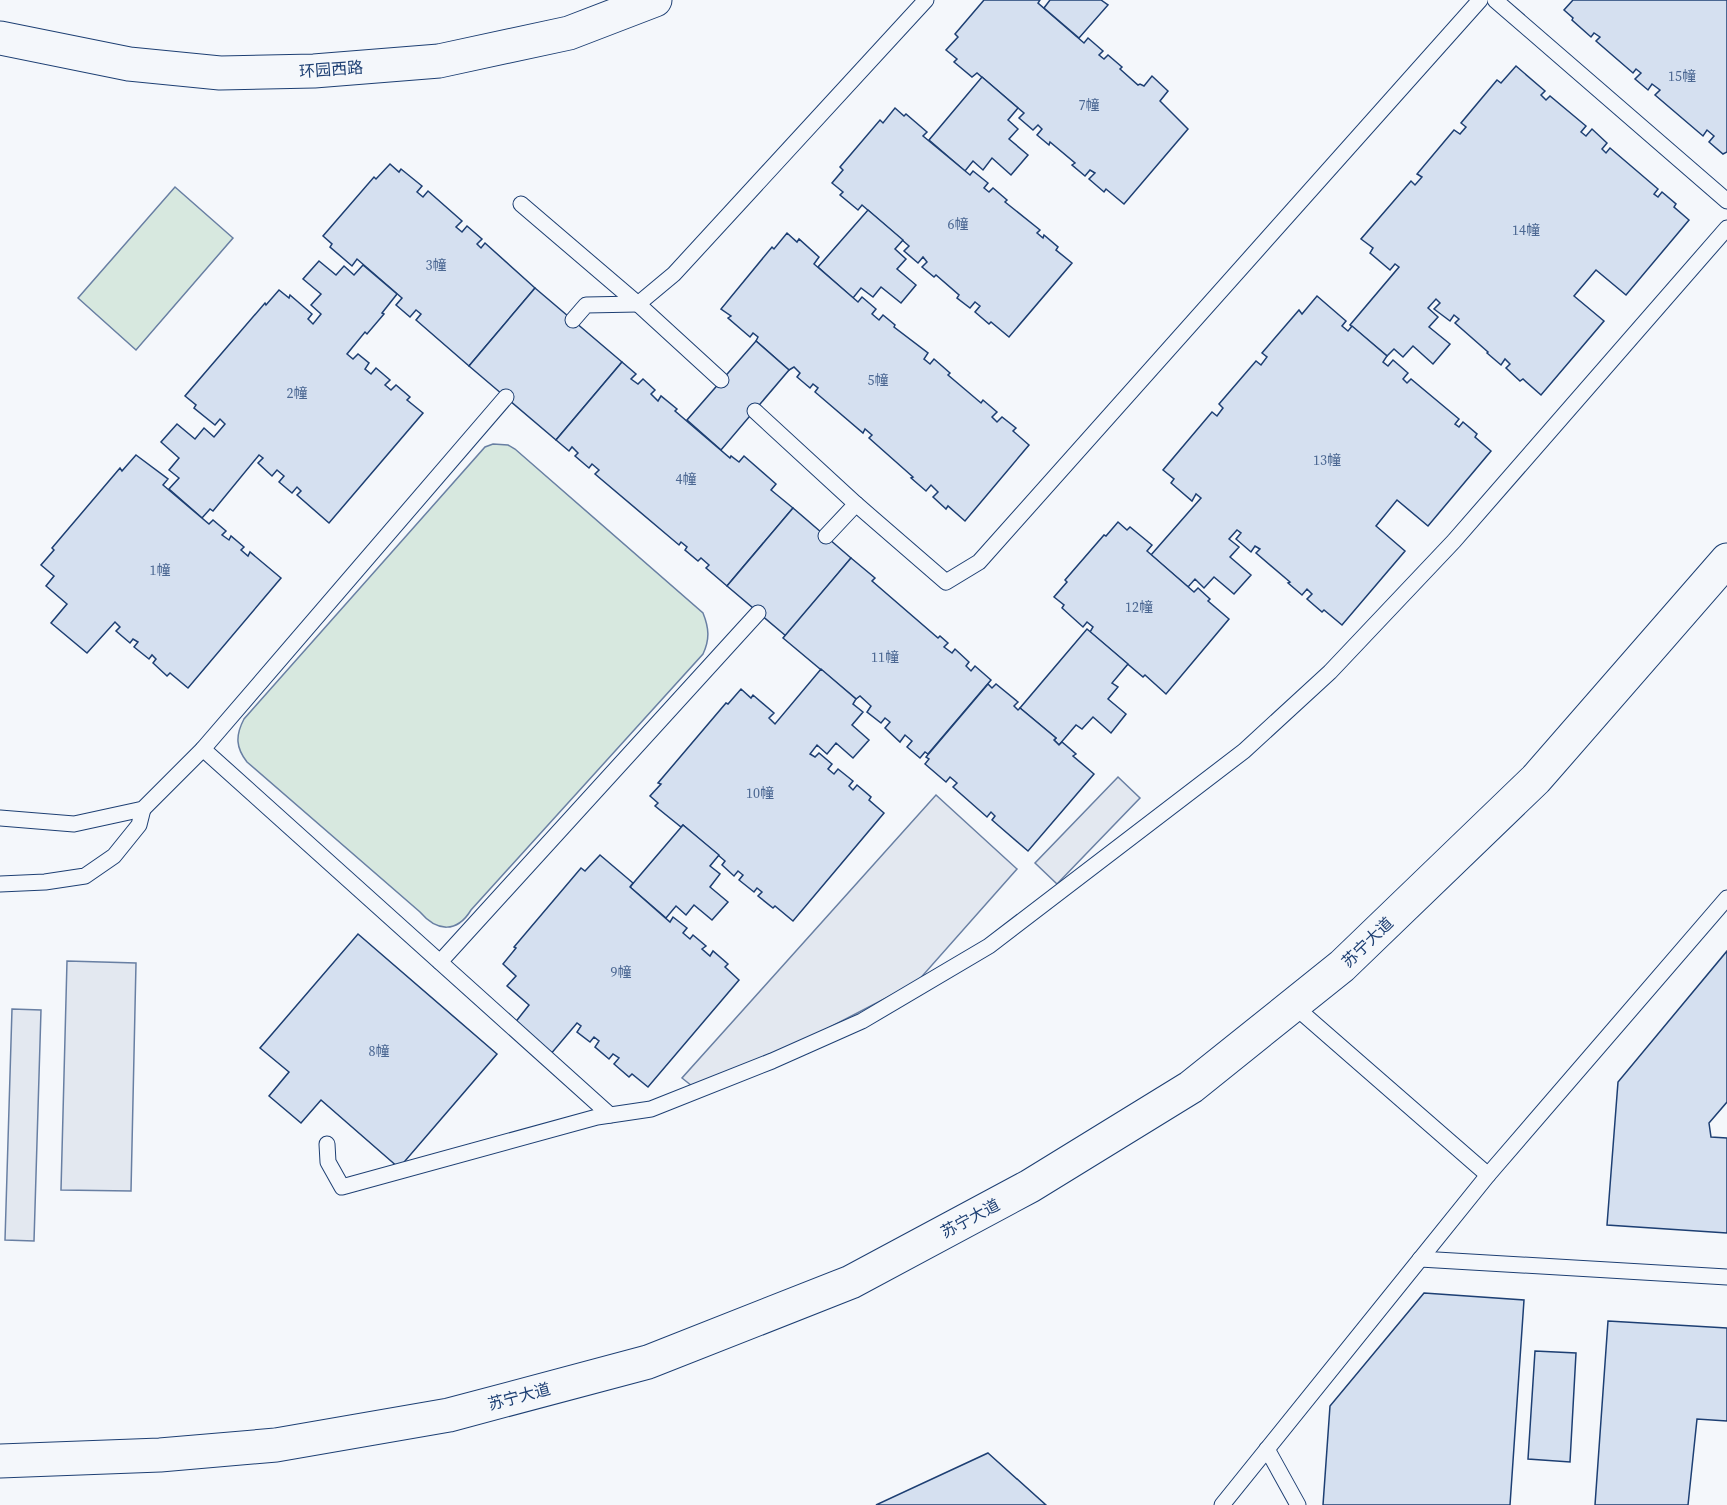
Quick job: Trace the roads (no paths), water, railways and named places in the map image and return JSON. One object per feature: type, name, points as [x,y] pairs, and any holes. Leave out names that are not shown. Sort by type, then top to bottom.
[{"type":"street","name":"环园西路","points":[[0,38],[129,64],[220,72],[314,71],[450,58],[570,33],[655,0]]},
{"type":"street","name":"苏宁大道","points":[[0,1461],[160,1455],[276,1445],[449,1415],[648,1362],[852,1282],[1030,1186],[1191,1087],[1342,966],[1536,779],[1727,560]]},
{"type":"lane","points":[[573,320],[586,305],[638,304],[674,274],[926,0]]},
{"type":"lane","points":[[755,411],[856,504],[946,582],[980,562],[1480,0]]},
{"type":"lane","points":[[1495,0],[1727,201]]},
{"type":"lane","points":[[521,204],[638,304],[721,380]]},
{"type":"lane","points":[[327,1144],[328,1162],[342,1187],[597,1117],[651,1109],[772,1061],[862,1021],[989,946],[1244,751],[1330,672],[1454,542],[1727,228]]},
{"type":"lane","points":[[0,884],[45,882],[84,876],[114,856],[139,825],[143,809],[203,749],[506,397]]},
{"type":"lane","points":[[826,536],[856,504]]},
{"type":"lane","points":[[440,962],[758,613]]},
{"type":"lane","points":[[203,749],[610,1115]]},
{"type":"lane","points":[[0,818],[74,824],[143,809]]},
{"type":"lane","points":[[1222,1505],[1488,1175],[1727,898]]},
{"type":"lane","points":[[1293,1005],[1488,1175]]},
{"type":"lane","points":[[1419,1259],[1727,1277]]},
{"type":"lane","points":[[1267,1449],[1298,1505]]}]
